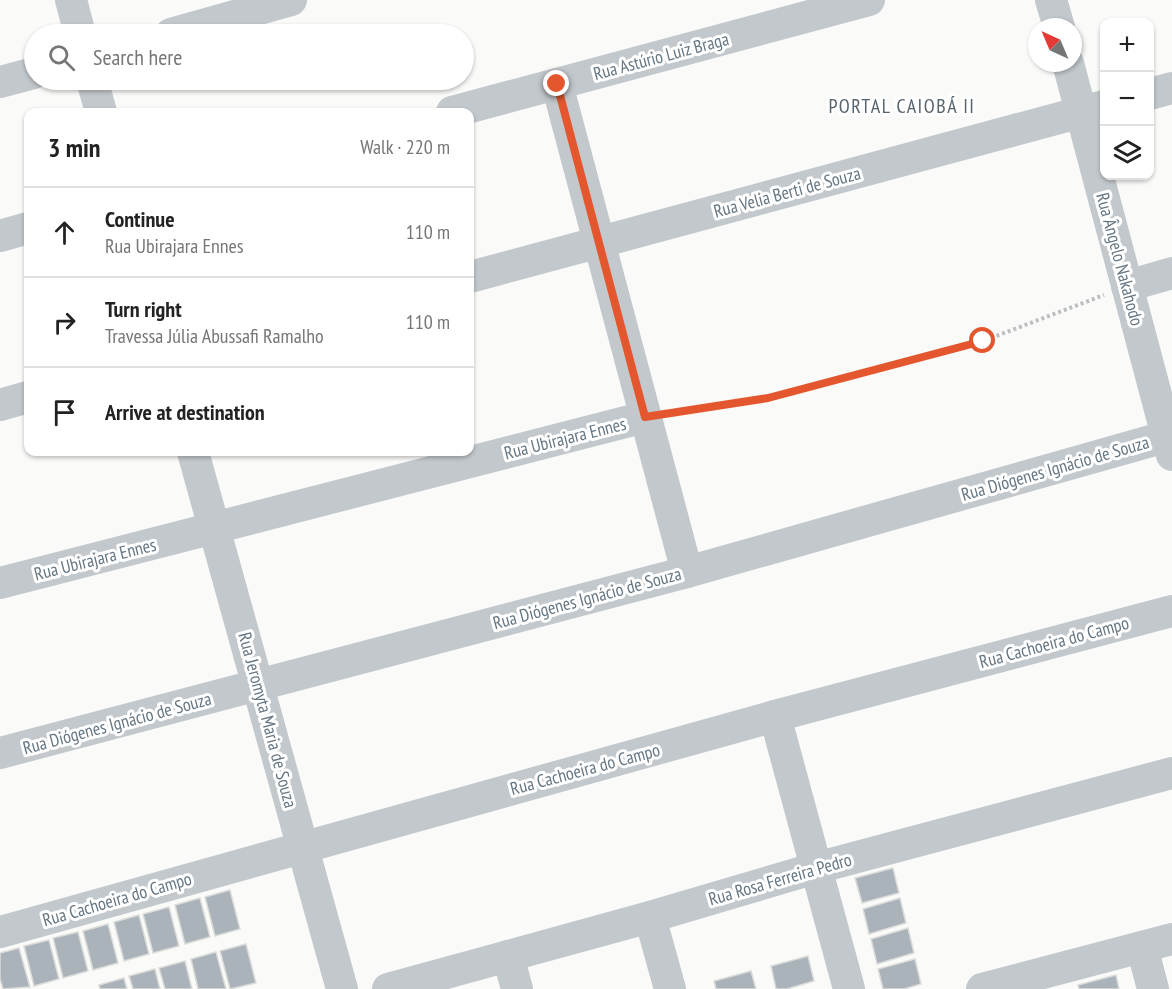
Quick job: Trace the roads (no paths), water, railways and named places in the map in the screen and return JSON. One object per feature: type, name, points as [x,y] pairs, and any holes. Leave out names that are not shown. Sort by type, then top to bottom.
[{"type":"street","points":[[71,0],[77,24]]},
{"type":"street","points":[[206,24],[291,0]]},
{"type":"street","name":"Rua Astúrio Luiz Braga","points":[[467,108],[869,0]]},
{"type":"street","points":[[1051,0],[1056,18]]},
{"type":"street","name":"Rua Ângelo Nakahodo","points":[[1073,72],[1093,109],[1127,286],[1170,442]]},
{"type":"street","points":[[0,82],[24,76]]},
{"type":"street","points":[[557,84],[687,572]]},
{"type":"street","points":[[1154,92],[1172,87]]},
{"type":"street","points":[[95,90],[100,108]]},
{"type":"street","name":"Rua Velia Berti de Souza","points":[[474,276],[1093,109]]},
{"type":"street","points":[[0,236],[24,229]]},
{"type":"street","points":[[1127,286],[1172,273]]},
{"type":"street","points":[[0,405],[24,398]]},
{"type":"street","name":"Rua Ubirajara Ennes","points":[[0,583],[645,417]]},
{"type":"street","name":"Rua Diógenes Ignácio de Souza","points":[[0,753],[1170,442]]},
{"type":"street","name":"Rua Jeromyta Maria de Souza","points":[[194,456],[342,989]]},
{"type":"street","name":"Rua Cachoeira do Campo","points":[[0,932],[775,716],[1172,610]]},
{"type":"street","points":[[775,716],[849,989]]},
{"type":"street","name":"Rua Rosa Ferreira Pedro","points":[[388,989],[650,917],[816,868],[1172,773]]},
{"type":"street","points":[[650,917],[670,989]]},
{"type":"street","points":[[982,989],[1172,939]]},
{"type":"street","points":[[1142,947],[1153,989]]},
{"type":"street","points":[[508,956],[517,989]]},
{"type":"district","name":"PORTAL CAIOBÁ II","points":[[902,106]]}]
